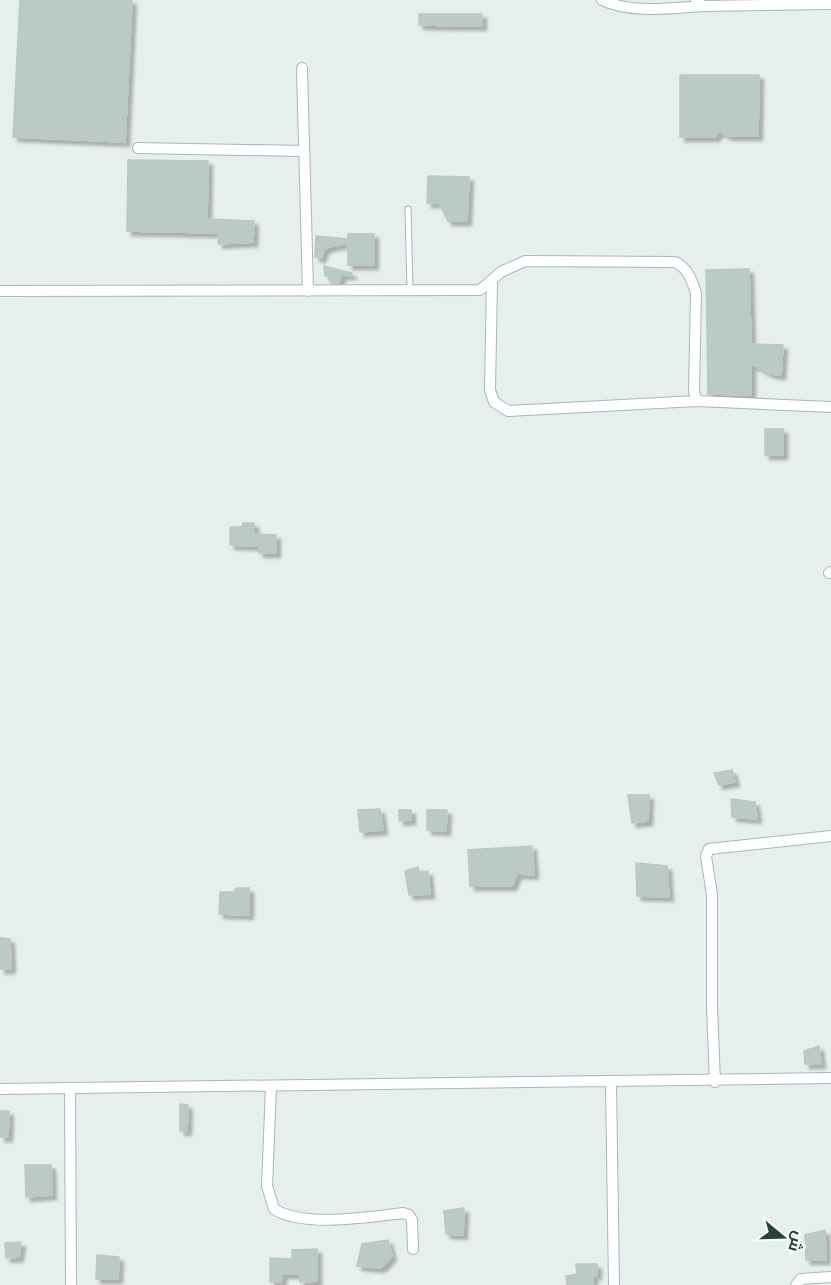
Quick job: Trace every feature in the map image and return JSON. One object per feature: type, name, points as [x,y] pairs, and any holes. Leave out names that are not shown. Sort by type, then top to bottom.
[{"type":"street","points":[[602,0],[618,7],[700,3],[831,4]]},
{"type":"street","points":[[302,68],[308,291]]},
{"type":"street","points":[[138,148],[304,151]]},
{"type":"street","points":[[0,291],[480,290],[501,272],[525,261],[675,262],[683,265],[692,279],[696,293],[694,392],[697,400]]},
{"type":"street","points":[[492,280],[490,390],[494,402],[508,411],[697,400],[831,407]]},
{"type":"street","points":[[715,1082],[712,896],[706,856],[709,849],[831,836]]},
{"type":"street","points":[[0,1089],[715,1082],[831,1078]]},
{"type":"street","points":[[611,1083],[614,1285]]},
{"type":"street","points":[[271,1086],[267,1186],[274,1209],[283,1215],[310,1218],[360,1218],[403,1213],[409,1215],[412,1220],[413,1249]]},
{"type":"street","points":[[70,1088],[71,1285]]},
{"type":"street","points":[[796,1285],[801,1279],[831,1277]]},
{"type":"lane","points":[[408,209],[410,290]]},
{"type":"building","points":[[20,0],[132,0],[125,142],[13,137]]},
{"type":"building","points":[[419,14],[482,14],[482,26],[419,25]]},
{"type":"building","points":[[680,75],[759,75],[758,136],[728,136],[719,131],[715,137],[680,137]]},
{"type":"building","points":[[128,160],[208,161],[207,219],[254,221],[253,242],[218,244],[219,233],[127,231]]},
{"type":"building","points":[[428,176],[469,177],[467,221],[448,221],[439,203],[427,203]]},
{"type":"building","points":[[348,234],[374,234],[374,265],[348,265],[348,243],[325,248],[321,258],[315,257],[316,236],[348,239]]},
{"type":"building","points":[[324,266],[352,273],[352,275],[341,275],[339,283],[331,283],[331,276],[325,276]]},
{"type":"building","points":[[749,269],[751,344],[783,345],[781,375],[771,374],[751,364],[751,395],[708,394],[706,270]]},
{"type":"building","points":[[765,429],[783,429],[783,455],[765,455]]},
{"type":"building","points":[[243,523],[254,523],[254,534],[276,535],[276,553],[259,553],[259,546],[230,545],[230,527],[242,527]]},
{"type":"building","points":[[732,770],[735,782],[719,785],[714,773]]},
{"type":"building","points":[[628,795],[649,795],[648,821],[632,823]]},
{"type":"building","points":[[731,799],[755,802],[757,819],[732,817]]},
{"type":"building","points":[[380,809],[383,830],[360,832],[358,810]]},
{"type":"building","points":[[399,810],[411,810],[411,820],[399,821]]},
{"type":"building","points":[[427,810],[447,810],[446,831],[427,830]]},
{"type":"building","points":[[532,846],[534,875],[517,874],[512,886],[470,886],[468,850]]},
{"type":"building","points":[[636,863],[667,866],[669,897],[637,896]]},
{"type":"building","points":[[418,867],[419,872],[428,871],[430,894],[409,895],[405,871]]},
{"type":"building","points":[[236,888],[249,888],[249,915],[219,914],[220,892],[234,892]]},
{"type":"building","points":[[0,938],[10,939],[11,969],[0,969]]},
{"type":"building","points":[[819,1046],[821,1064],[805,1064],[804,1051]]},
{"type":"building","points":[[180,1104],[188,1105],[187,1131],[180,1131]]},
{"type":"building","points":[[0,1111],[9,1111],[8,1137],[0,1137]]},
{"type":"building","points":[[25,1165],[51,1165],[52,1195],[26,1197]]},
{"type":"building","points":[[464,1208],[463,1235],[446,1234],[444,1211]]},
{"type":"building","points":[[825,1230],[826,1260],[806,1260],[805,1235]]},
{"type":"building","points":[[388,1240],[392,1256],[384,1265],[380,1268],[357,1266],[362,1244]]},
{"type":"building","points":[[21,1242],[19,1257],[6,1258],[5,1243]]},
{"type":"building","points":[[317,1249],[317,1281],[300,1282],[300,1274],[282,1274],[282,1282],[270,1282],[270,1258],[292,1259],[292,1250]]},
{"type":"building","points":[[97,1255],[119,1257],[118,1279],[96,1279]]},
{"type":"building","points":[[576,1264],[597,1264],[597,1275],[593,1276],[593,1285],[567,1285],[566,1276],[577,1274]]}]
